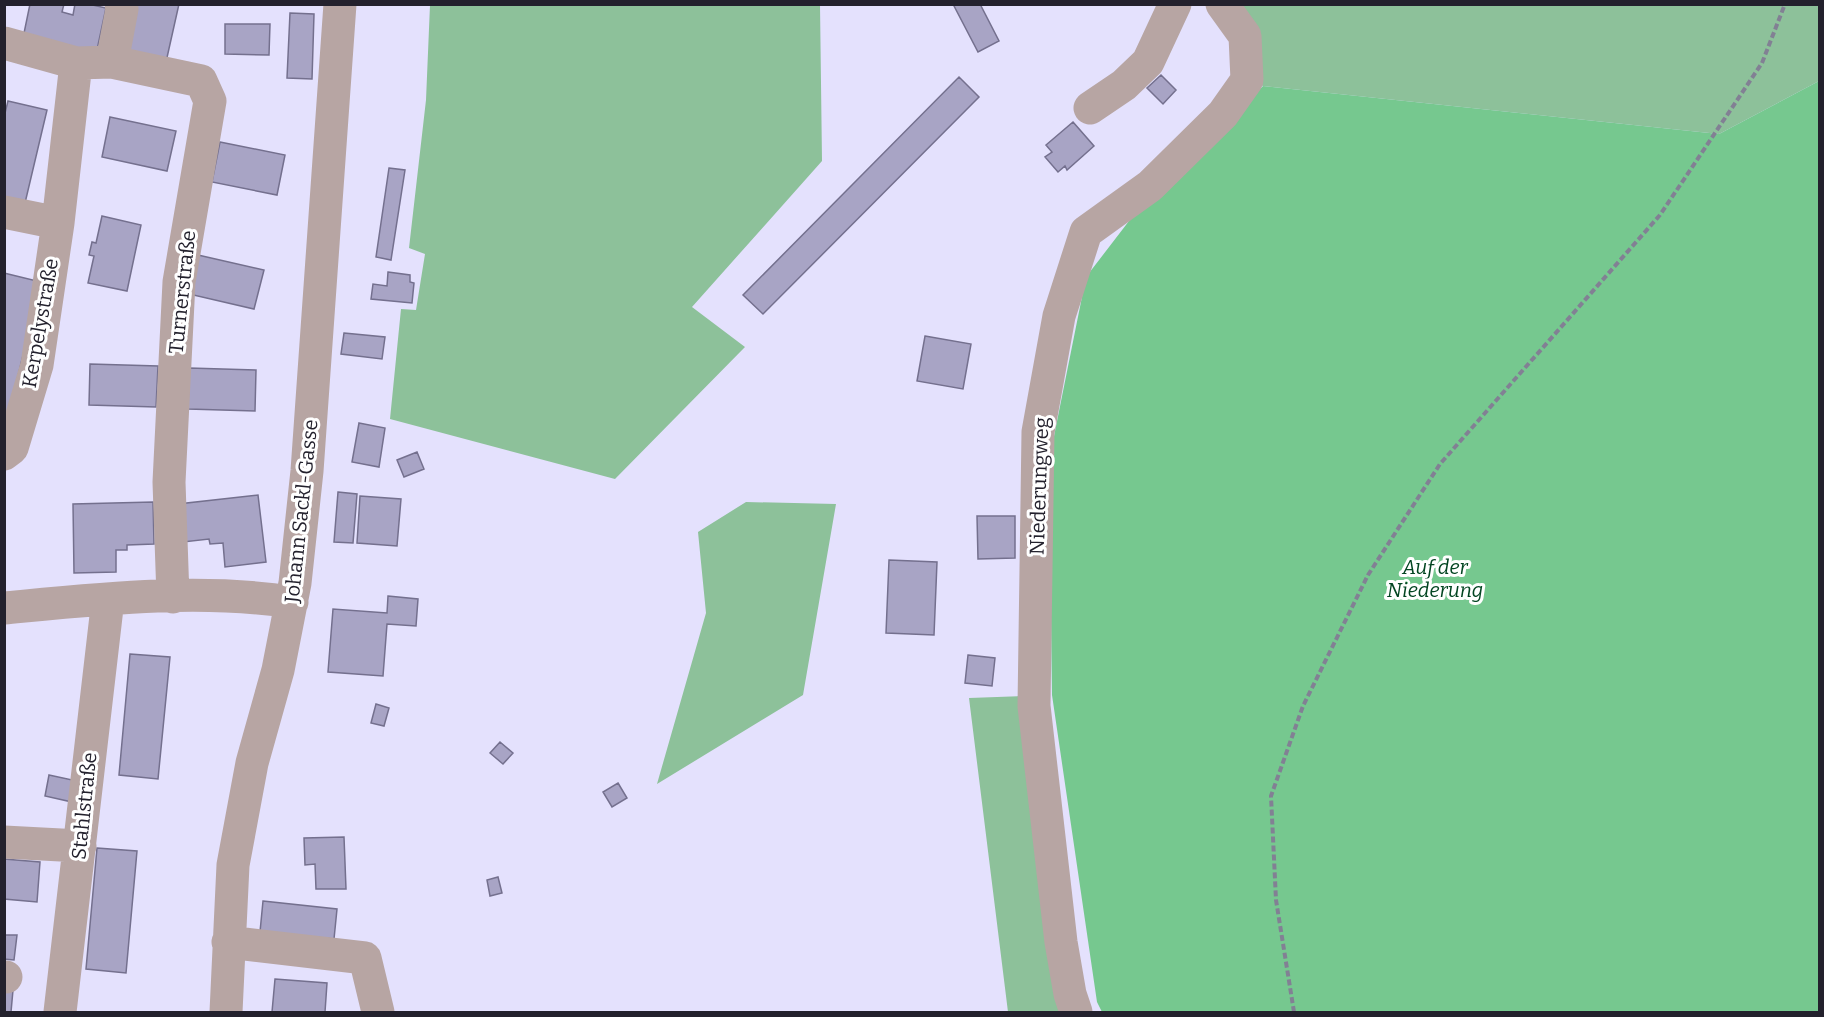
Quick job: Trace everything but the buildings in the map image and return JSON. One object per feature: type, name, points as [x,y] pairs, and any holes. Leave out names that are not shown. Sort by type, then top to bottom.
[{"type":"street","points":[[4,43],[76,63],[112,62],[121,4]]},
{"type":"street","name":"Johann Sackl-Gasse","points":[[226,1012],[233,865],[252,763],[278,670],[292,602],[307,471],[340,4]]},
{"type":"street","points":[[1090,108],[1124,85],[1148,62],[1175,4]]},
{"type":"street","name":"Niederungweg","points":[[1076,1012],[1070,994],[1061,942],[1035,706],[1038,432],[1059,316],[1086,232],[1150,186],[1223,114],[1247,80],[1245,36],[1222,4]]},
{"type":"street","name":"Turnerstraße","points":[[112,62],[201,81],[210,101],[179,282],[168,482],[173,597]]},
{"type":"street","name":"Kerpelystraße","points":[[4,454],[12,448],[37,365],[58,224],[76,63]]},
{"type":"street","points":[[4,212],[58,224]]},
{"type":"street","points":[[4,608],[108,599],[173,597],[258,597],[292,602]]},
{"type":"street","name":"Stahlstraße","points":[[60,1012],[108,599]]},
{"type":"street","points":[[4,842],[80,846]]},
{"type":"street","points":[[228,942],[365,958],[378,1012]]},
{"type":"path","points":[[1294,1012],[1276,900],[1271,796],[1303,706],[1368,575],[1440,464],[1660,215],[1762,63],[1785,4]]},
{"type":"green space","points":[[430,5],[820,5],[822,161],[692,307],[745,347],[615,479],[390,419],[401,309],[416,310],[425,254],[409,248],[426,100]]},
{"type":"green space","points":[[1222,5],[1819,5],[1819,81],[1719,134],[1263,86],[1247,80]]},
{"type":"green space","name":"Auf der Niederung","points":[[1819,81],[1819,1012],[1102,1012],[1097,1002],[1052,695],[1049,461],[1086,277],[1129,221],[1263,86],[1719,134]]},
{"type":"green space","points":[[746,502],[836,504],[803,695],[657,784],[706,613],[698,532]]},
{"type":"green space","points":[[1023,696],[1064,1012],[1008,1012],[969,698]]}]
